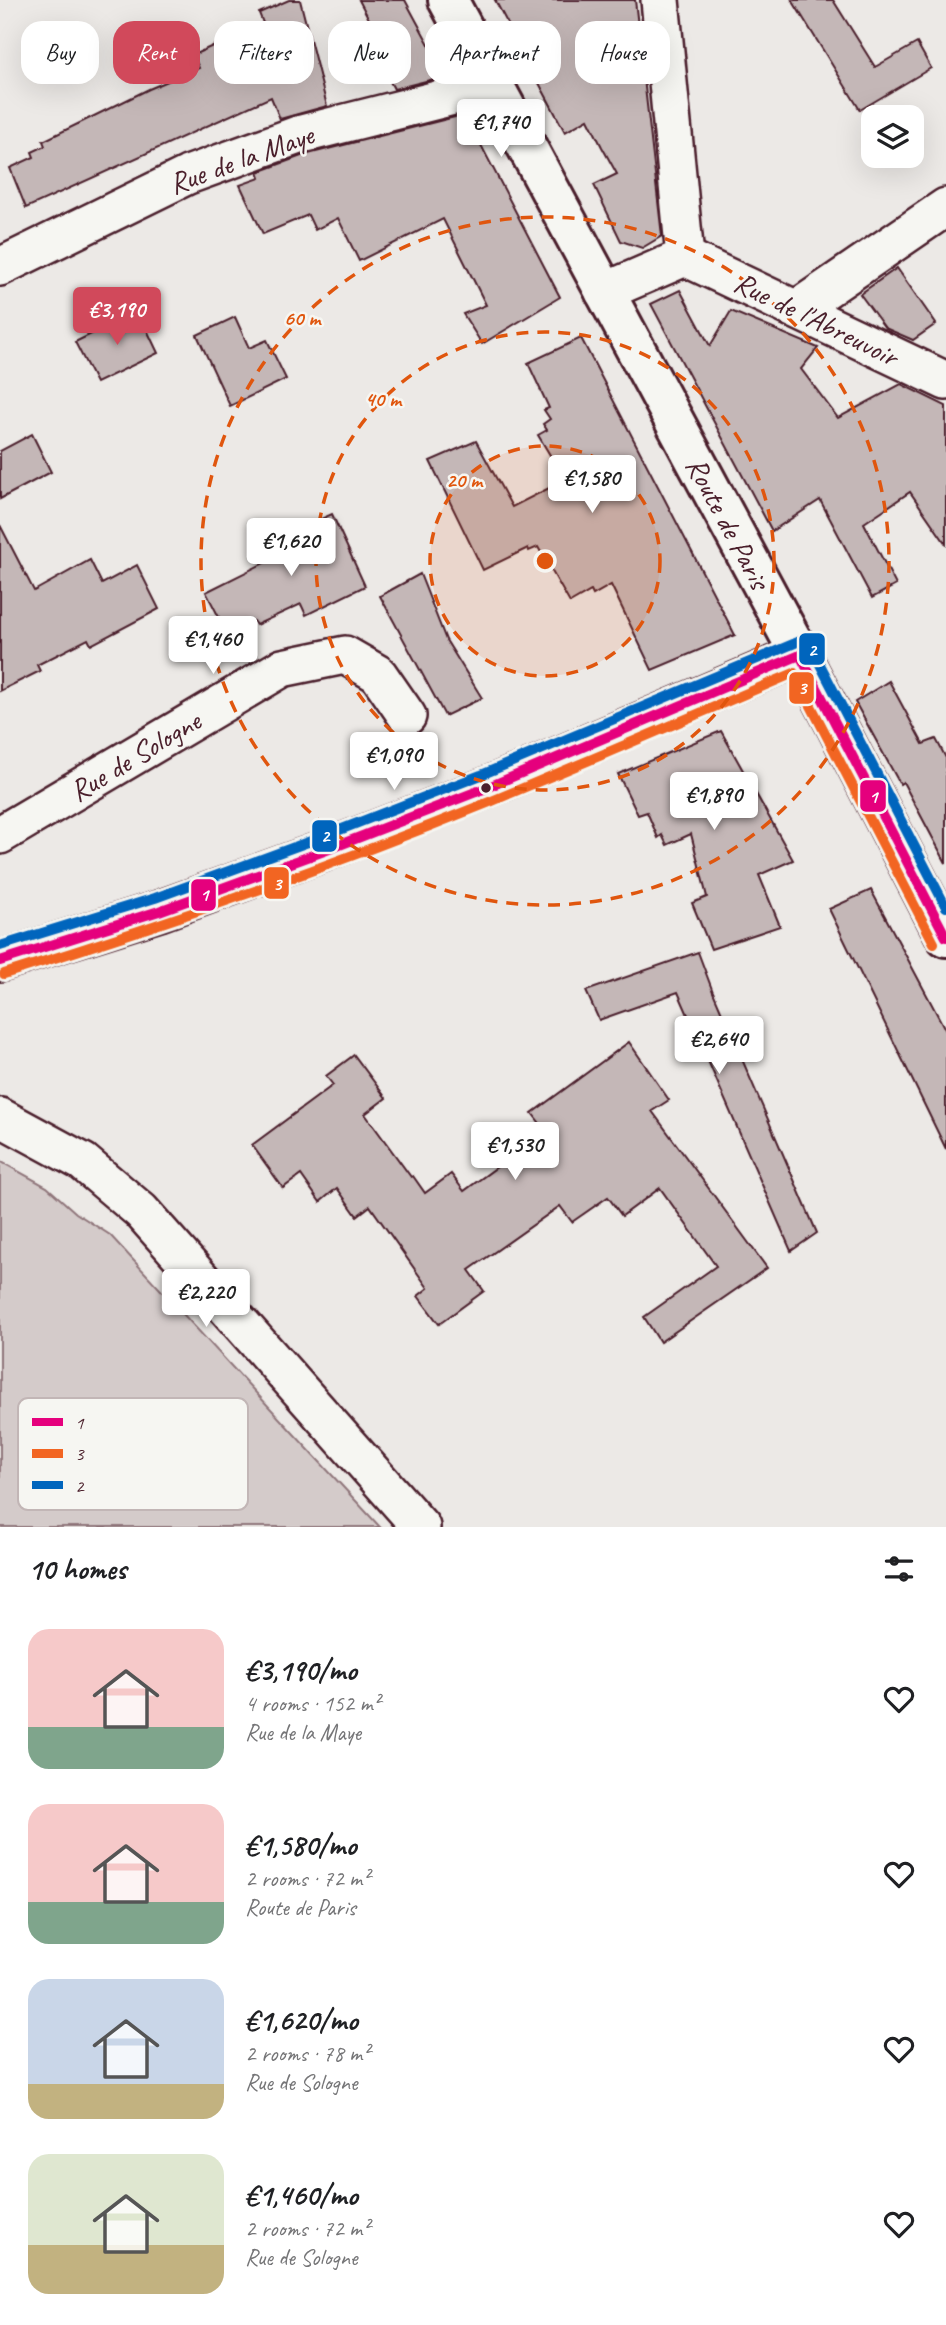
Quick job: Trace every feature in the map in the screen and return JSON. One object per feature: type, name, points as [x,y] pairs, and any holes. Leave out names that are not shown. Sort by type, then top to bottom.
[{"type":"main road","name":"Route de Paris","points":[[448,0],[460,21]]},
{"type":"main road","name":"Route de Paris","points":[[495,84],[800,656],[946,937]]},
{"type":"main road","points":[[0,961],[159,911],[324,851],[486,788],[800,656]]},
{"type":"street","points":[[604,292],[685,257],[660,0]]},
{"type":"street","name":"Rue de la Maye","points":[[0,267],[188,175],[298,135],[457,95],[488,84]]},
{"type":"street","points":[[797,309],[946,207]]},
{"type":"street","name":"Rue de l'Abreuvoir","points":[[685,257],[946,381]]},
{"type":"street","name":"Rue de Sologne","points":[[0,835],[282,668],[345,655],[378,674],[407,716]]},
{"type":"street","points":[[0,1117],[83,1162],[141,1211],[421,1527]]},
{"type":"shaded area","points":[[0,1161],[47,1187],[76,1213],[110,1235],[380,1527],[0,1527]]},
{"type":"building","points":[[289,0],[300,0],[305,21],[262,21],[259,13]]},
{"type":"building","points":[[359,0],[405,0],[425,37],[425,81],[394,89],[391,84],[411,84],[411,21],[370,21]]},
{"type":"building","points":[[495,0],[635,0],[637,21],[575,21],[575,84],[645,84],[662,236],[642,248],[621,241],[594,185],[617,174],[588,119],[565,132],[540,84],[561,84],[561,21],[506,21]]},
{"type":"building","points":[[792,0],[833,0],[875,67],[917,43],[931,68],[868,105],[861,105],[860,110]]},
{"type":"building","points":[[214,45],[214,84],[314,84],[314,55],[327,106],[280,119],[271,97],[26,208],[10,168],[34,157],[32,152],[45,146],[43,141],[149,89],[161,84],[200,84],[200,52]]},
{"type":"building","points":[[459,116],[468,120],[560,297],[482,344],[463,314],[486,305],[443,219],[359,261],[338,218],[315,230],[308,215],[263,234],[240,185],[260,178],[258,172],[304,155]]},
{"type":"building","points":[[897,268],[936,324],[913,340],[885,328],[860,294]]},
{"type":"building","points":[[680,290],[710,346],[731,311],[818,348],[801,369],[838,418],[901,384],[946,406],[946,544],[910,492],[864,523],[896,585],[872,598],[820,500],[772,531],[651,304]]},
{"type":"building","points":[[138,311],[158,353],[96,383],[75,342]]},
{"type":"building","points":[[235,317],[249,348],[267,340],[286,379],[230,406],[197,335]]},
{"type":"building","points":[[581,338],[735,635],[652,670],[611,585],[593,595],[591,591],[570,603],[538,547],[529,551],[528,548],[483,570],[430,461],[476,441],[512,507],[565,480],[538,435],[547,430],[543,424],[550,419],[544,410],[549,408],[528,363]]},
{"type":"building","points":[[32,434],[51,472],[0,499],[0,451]]},
{"type":"building","points":[[332,514],[365,586],[306,615],[301,604],[256,625],[253,621],[227,633],[206,592],[278,556],[272,541]]},
{"type":"building","points":[[0,525],[34,591],[90,560],[102,584],[137,565],[159,609],[91,645],[88,639],[37,665],[40,671],[0,691]]},
{"type":"building","points":[[420,574],[446,640],[482,698],[445,716],[380,596]]},
{"type":"building","points":[[889,681],[923,744],[936,739],[946,758],[946,863],[903,782],[900,784],[855,702]]},
{"type":"building","points":[[721,731],[793,860],[759,875],[780,926],[711,949],[692,903],[707,897],[691,834],[667,845],[662,835],[658,838],[647,812],[638,815],[618,774]]},
{"type":"building","points":[[871,890],[946,1031],[946,1149],[829,909]]},
{"type":"building","points":[[698,952],[817,1233],[791,1251],[678,992],[599,1020],[586,991]]},
{"type":"building","points":[[629,1042],[669,1100],[652,1111],[767,1268],[660,1342],[644,1317],[716,1266],[660,1188],[622,1216],[608,1197],[572,1222],[560,1206],[469,1270],[484,1291],[439,1324],[418,1296],[428,1288],[370,1206],[357,1216],[337,1188],[320,1202],[301,1175],[283,1188],[252,1145],[333,1085],[326,1076],[354,1055],[386,1098],[365,1114],[411,1177],[413,1176],[425,1193],[451,1174],[464,1191],[546,1131],[532,1113]]},
{"type":"transit line","name":"2","points":[[0,946],[155,898],[319,838],[481,775],[800,641],[807,643],[812,649],[946,907]]},
{"type":"transit line","name":"1","points":[[800,655],[946,937]]},
{"type":"transit line","name":"1","points":[[0,961],[159,911],[324,851],[486,788],[800,655]]},
{"type":"transit line","name":"3","points":[[4,974],[127,935],[311,871],[492,801],[794,673],[934,943]]}]
